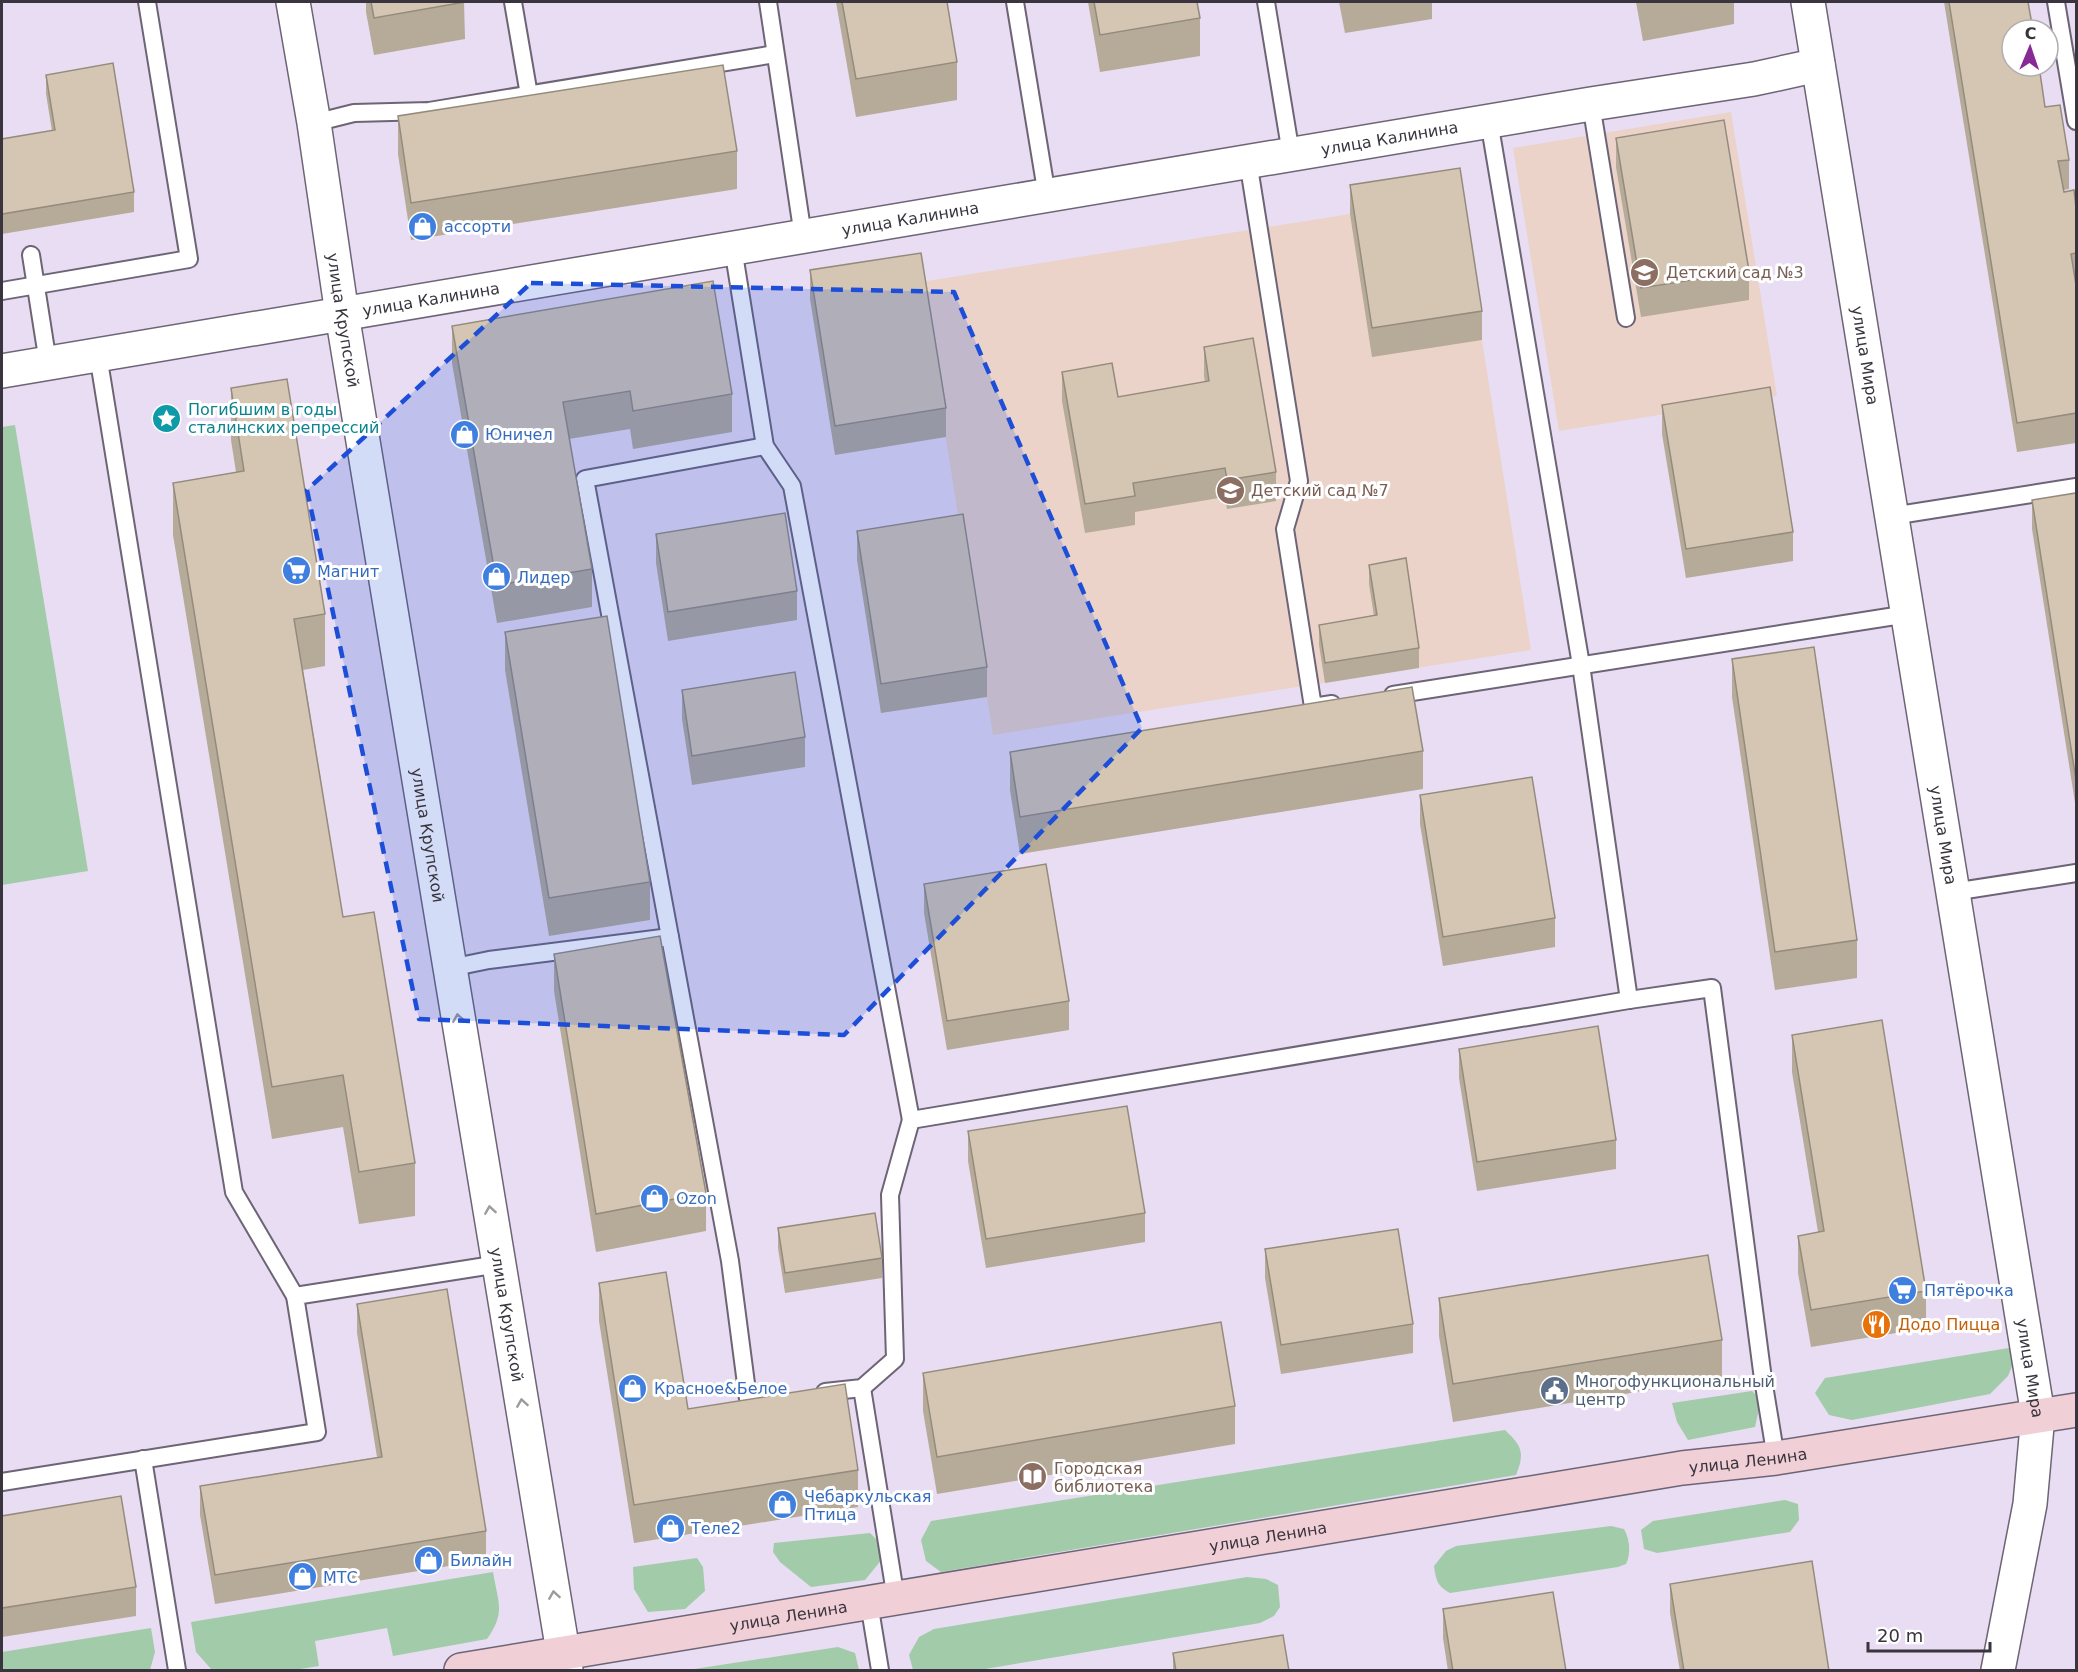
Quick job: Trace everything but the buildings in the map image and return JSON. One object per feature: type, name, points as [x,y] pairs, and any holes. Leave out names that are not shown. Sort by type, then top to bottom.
[{"type":"street","name":"улица Крупской","points":[[293,2],[314,123],[342,314],[565,1662]]},
{"type":"street","name":"улица Мира","points":[[1808,2],[2038,1415],[2030,1504],[1998,1671]]},
{"type":"street","name":"улица Калинина","points":[[2,371],[1248,161],[1754,79],[1818,65]]},
{"type":"street","name":"улица Ленина","points":[[460,1671],[565,1662],[883,1601],[1682,1468],[1776,1458],[2076,1410]]},
{"type":"lane","points":[[2,291],[189,260],[147,2]]},
{"type":"lane","points":[[513,2],[529,95]]},
{"type":"lane","points":[[768,2],[803,236]]},
{"type":"lane","points":[[1015,2],[1047,196]]},
{"type":"lane","points":[[1266,2],[1291,154]]},
{"type":"lane","points":[[2056,2],[2076,121]]},
{"type":"lane","points":[[314,123],[354,113],[429,111],[775,54]]},
{"type":"lane","points":[[1591,104],[1626,318]]},
{"type":"lane","points":[[1489,121],[1581,665],[1629,1000]]},
{"type":"lane","points":[[1248,161],[1299,481],[1285,529],[1313,707],[1348,702]]},
{"type":"lane","points":[[733,248],[765,446],[792,486],[911,1120],[890,1195],[896,1359],[862,1389],[748,1399],[729,1261],[585,479],[765,446]]},
{"type":"lane","points":[[31,255],[48,363]]},
{"type":"lane","points":[[2,1482],[317,1432],[295,1296],[234,1192],[98,355]]},
{"type":"lane","points":[[1892,516],[2076,487]]},
{"type":"lane","points":[[1371,698],[1908,614]]},
{"type":"lane","points":[[1953,892],[2076,873]]},
{"type":"lane","points":[[450,968],[489,960],[670,937]]},
{"type":"lane","points":[[911,1120],[1712,988],[1776,1458]]},
{"type":"lane","points":[[295,1296],[499,1264]]},
{"type":"lane","points":[[862,1389],[883,1601],[880,1671]]},
{"type":"lane","points":[[143,1459],[177,1671]]},
{"type":"highlighted area","points":[[531,283],[954,292],[1142,728],[844,1035],[419,1019],[307,490]]},
{"type":"shaded area","name":"Детский сад №3","points":[[1731,112],[1777,396],[1559,431],[1513,148]]},
{"type":"shaded area","name":"Детский сад №7","points":[[1350,214],[1482,340],[1531,650],[993,735],[921,282]]},
{"type":"green space","points":[[15,425],[88,871],[2,885],[2,427]]},
{"type":"green space","points":[[2009,1348],[2017,1354],[2008,1376],[1990,1394],[1852,1420],[1829,1415],[1815,1393],[1825,1378]]},
{"type":"green space","points":[[1752,1391],[1761,1400],[1755,1427],[1688,1440],[1677,1422],[1672,1403]]},
{"type":"green space","points":[[1505,1430],[1520,1450],[1516,1475],[941,1572],[926,1561],[921,1540],[931,1521]]},
{"type":"green space","points":[[1785,1500],[1798,1504],[1799,1520],[1790,1532],[1657,1553],[1644,1549],[1641,1530],[1653,1521]]},
{"type":"green space","points":[[1611,1526],[1624,1529],[1629,1542],[1626,1564],[1618,1567],[1450,1593],[1442,1588],[1437,1579],[1434,1566],[1446,1551],[1456,1546]]},
{"type":"green space","points":[[870,1533],[882,1545],[883,1558],[865,1580],[811,1587],[780,1562],[773,1552],[774,1543]]},
{"type":"green space","points":[[697,1558],[703,1567],[705,1591],[685,1609],[648,1612],[634,1589],[633,1567]]},
{"type":"green space","points":[[493,1572],[499,1614],[487,1639],[393,1656],[387,1628],[315,1641],[319,1666],[294,1670],[212,1670],[196,1652],[191,1622]]},
{"type":"green space","points":[[1247,1577],[1266,1579],[1278,1585],[1280,1607],[1274,1616],[1260,1623],[979,1670],[913,1670],[909,1655],[919,1637],[934,1629]]},
{"type":"green space","points":[[151,1628],[155,1652],[150,1670],[2,1670],[2,1652]]},
{"type":"green space","points":[[838,1647],[855,1653],[859,1670],[688,1670]]},
{"type":"place","name":"ассорти","points":[[423,226]]},
{"type":"place","name":"Детский сад №3","points":[[1645,272]]},
{"type":"place","name":"Погибшим в годы сталинских репрессий","points":[[167,418]]},
{"type":"place","name":"Юничел","points":[[464,434]]},
{"type":"place","name":"Детский сад №7","points":[[1230,490]]},
{"type":"place","name":"Магнит","points":[[296,571]]},
{"type":"place","name":"Лидер","points":[[496,577]]},
{"type":"place","name":"Ozon","points":[[655,1198]]},
{"type":"place","name":"Пятёрочка","points":[[1903,1290]]},
{"type":"place","name":"Додо Пицца","points":[[1877,1324]]},
{"type":"place","name":"Красное&Белое","points":[[633,1388]]},
{"type":"place","name":"Многофункциональный центр","points":[[1554,1390]]},
{"type":"place","name":"Городская библиотека","points":[[1033,1477]]},
{"type":"place","name":"Чебаркульская Птица","points":[[783,1505]]},
{"type":"place","name":"Теле2","points":[[670,1528]]},
{"type":"place","name":"Билайн","points":[[429,1560]]},
{"type":"place","name":"МТС","points":[[302,1577]]}]
